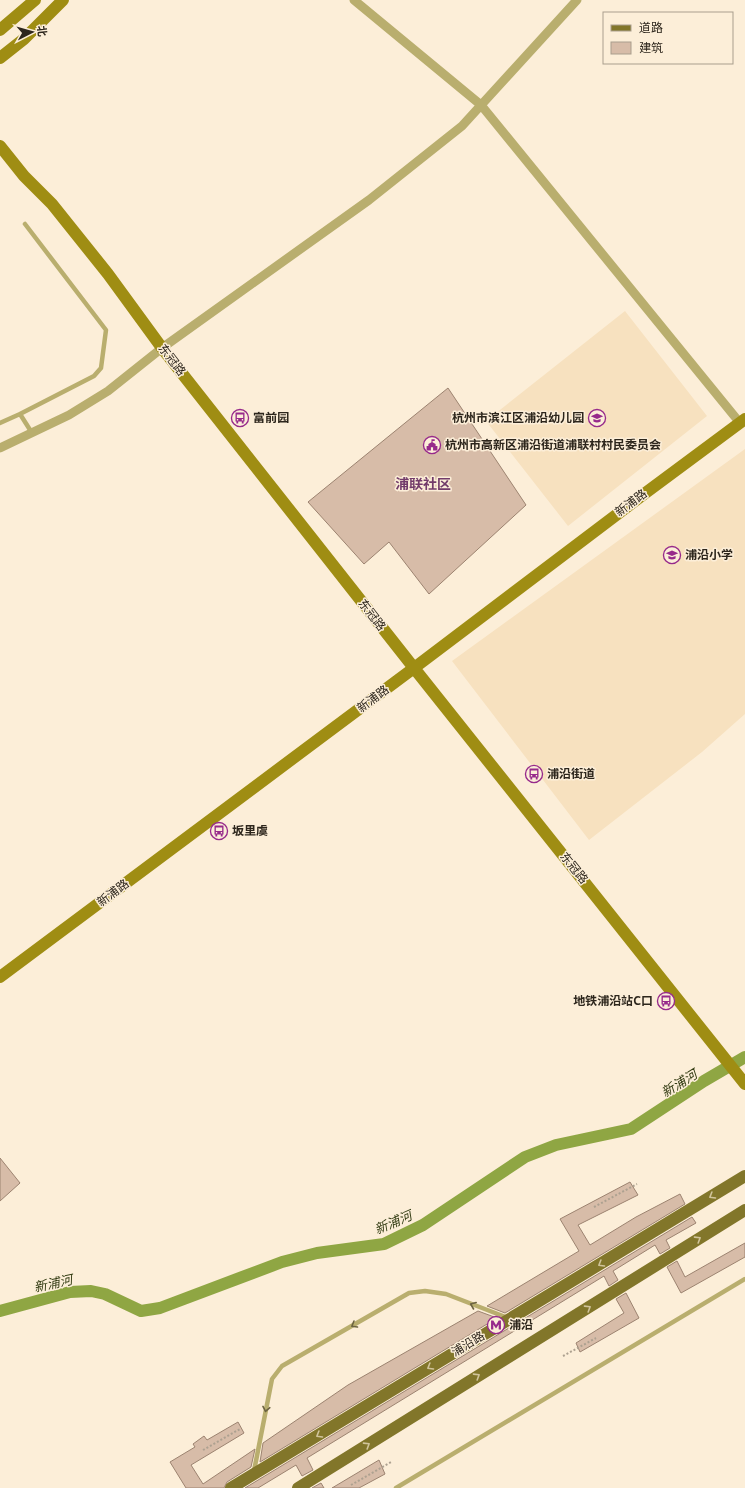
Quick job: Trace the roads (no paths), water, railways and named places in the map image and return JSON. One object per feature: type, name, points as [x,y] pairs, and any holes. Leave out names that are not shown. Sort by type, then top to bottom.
[{"type":"main road","points":[[0,30],[36,0]]},
{"type":"main road","points":[[0,58],[24,39],[63,0]]},
{"type":"main road","name":"东冠路","points":[[0,146],[24,176],[52,204],[108,274],[162,348],[745,1084]]},
{"type":"main road","name":"新浦路","points":[[0,977],[742,422]]},
{"type":"main road","name":"浦沿路","points":[[231,1488],[745,1176]]},
{"type":"main road","points":[[298,1488],[745,1210]]},
{"type":"street","points":[[354,0],[481,105],[742,422]]},
{"type":"street","points":[[0,448],[69,415],[108,391],[162,348],[369,200],[462,126],[577,0]]},
{"type":"lane","points":[[0,423],[94,376],[101,368],[106,330],[25,224]]},
{"type":"lane","points":[[20,414],[32,433]]},
{"type":"lane","points":[[396,1488],[745,1279]]},
{"type":"lane","points":[[253,1475],[272,1379],[282,1366],[409,1293],[425,1291],[446,1294],[509,1319]]},
{"type":"waterway","name":"新浦河","points":[[0,1311],[70,1292],[91,1291],[105,1294],[141,1311],[160,1308],[282,1262],[317,1253],[384,1244],[423,1225],[525,1157],[556,1145],[631,1129],[704,1081],[745,1057]]},
{"type":"place","name":"富前园","points":[[240,418]]},
{"type":"place","name":"杭州市滨江区浦沿幼儿园","points":[[597,418]]},
{"type":"place","name":"杭州市高新区浦沿街道浦联村村民委员会","points":[[432,445]]},
{"type":"place","name":"浦沿小学","points":[[672,555]]},
{"type":"place","name":"浦沿街道","points":[[534,774]]},
{"type":"place","name":"坂里虞","points":[[219,831]]},
{"type":"place","name":"地铁浦沿站C口","points":[[666,1001]]},
{"type":"place","name":"浦沿","points":[[496,1325]]},
{"type":"district","name":"浦联社区","points":[[423,484]]}]
